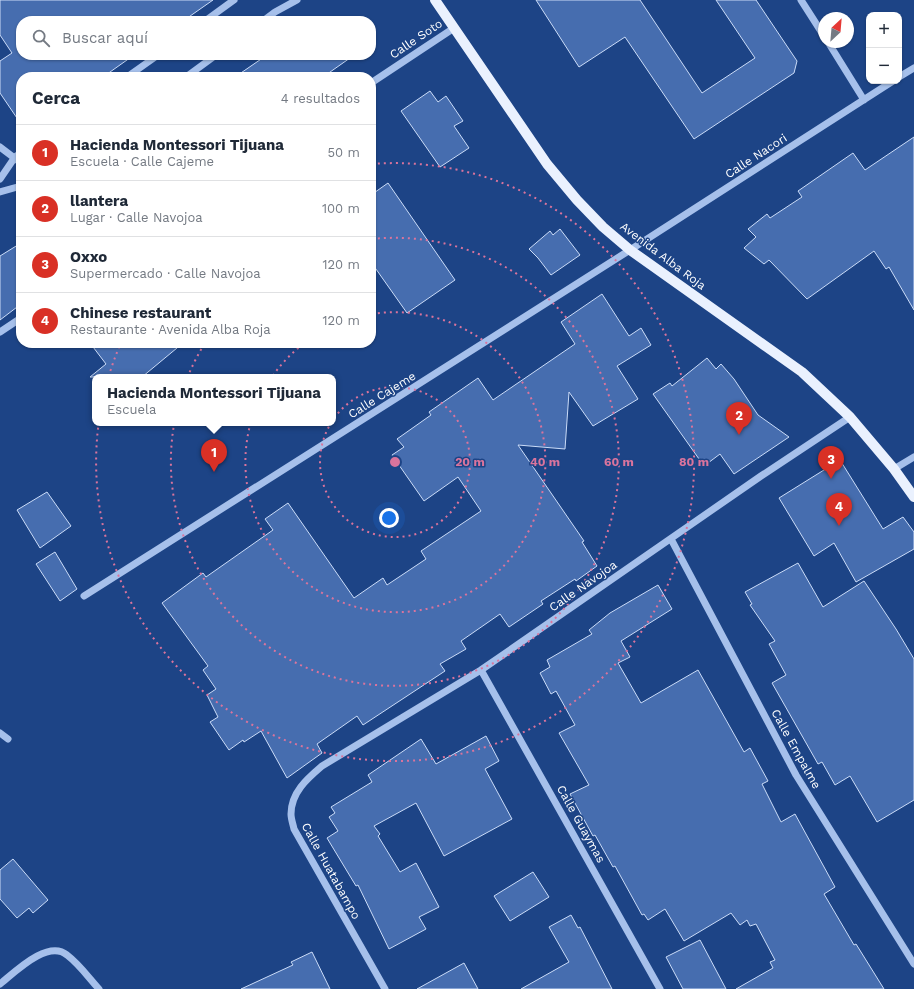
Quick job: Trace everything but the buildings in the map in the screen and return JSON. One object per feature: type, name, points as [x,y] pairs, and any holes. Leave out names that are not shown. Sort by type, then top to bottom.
[{"type":"main road","name":"Avenida Alba Roja","points":[[435,0],[547,164],[602,227],[630,250],[802,372],[850,417],[894,469],[914,497]]},
{"type":"street","points":[[212,16],[234,0]]},
{"type":"street","points":[[270,16],[297,0]]},
{"type":"street","points":[[801,0],[818,27]]},
{"type":"street","name":"Calle Soto","points":[[376,80],[454,28]]},
{"type":"street","points":[[832,48],[864,100]]},
{"type":"street","points":[[134,72],[151,60]]},
{"type":"street","points":[[193,72],[209,60]]},
{"type":"street","points":[[902,75],[914,68]]},
{"type":"street","name":"Calle Nacori","points":[[630,250],[888,84]]},
{"type":"street","points":[[0,147],[14,157],[0,179]]},
{"type":"street","points":[[0,192],[16,187]]},
{"type":"street","name":"Calle Cajeme","points":[[84,596],[630,250]]},
{"type":"street","points":[[0,332],[16,321]]},
{"type":"street","name":"Calle Navojoa","points":[[322,766],[482,670],[761,476],[850,417]]},
{"type":"street","points":[[894,469],[914,457]]},
{"type":"street","name":"Calle Empalme","points":[[671,538],[796,775],[914,964]]},
{"type":"street","name":"Calle Guaymas","points":[[482,670],[660,989]]},
{"type":"street","points":[[0,734],[8,739]]},
{"type":"street","name":"Calle Huatabampo","points":[[322,766],[306,780],[296,794],[291,814],[294,829],[385,989]]},
{"type":"street","points":[[0,984],[37,956],[49,950],[57,950],[66,954],[73,960],[99,989]]},
{"type":"place","name":"llantera","points":[[739,435]]},
{"type":"place","name":"Hacienda Montessori Tijuana","points":[[214,472]]},
{"type":"place","name":"Oxxo","points":[[831,479]]},
{"type":"place","name":"Chinese restaurant","points":[[839,526]]}]
